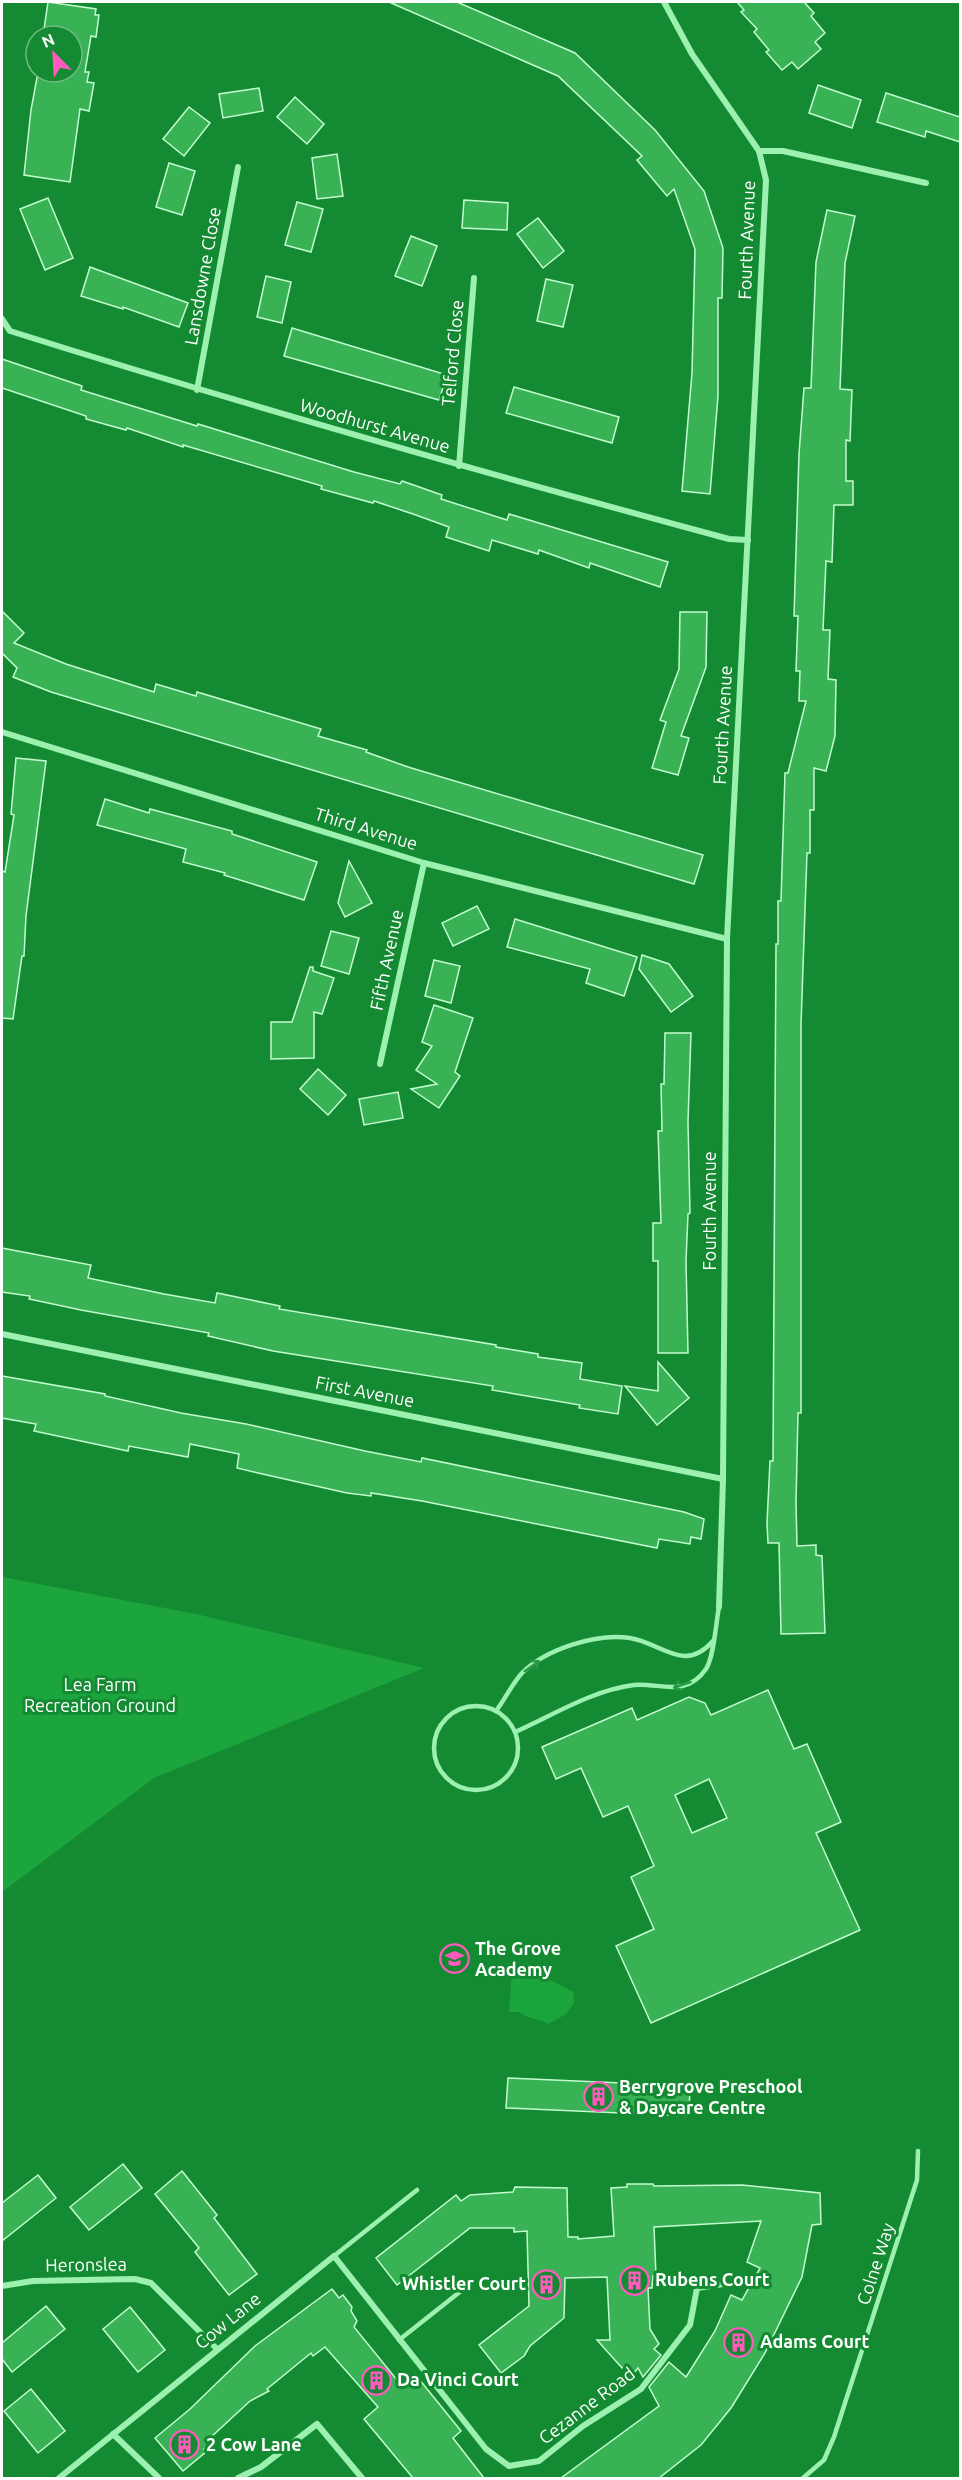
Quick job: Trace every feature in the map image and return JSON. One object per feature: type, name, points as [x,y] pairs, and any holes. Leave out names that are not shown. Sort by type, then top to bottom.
[{"type":"street","name":"Fourth Avenue","points":[[664,2],[692,54],[759,151],[766,180],[727,939],[723,1479],[719,1607]]},
{"type":"street","points":[[759,151],[783,151],[926,183]]},
{"type":"street","name":"Lansdowne Close","points":[[197,390],[238,167]]},
{"type":"street","name":"Telford Close","points":[[459,466],[474,278]]},
{"type":"street","name":"Woodhurst Avenue","points":[[2,319],[10,331],[197,390],[459,466],[729,539],[748,540]]},
{"type":"street","name":"Third Avenue","points":[[2,732],[424,863],[727,939]]},
{"type":"street","name":"Fifth Avenue","points":[[380,1064],[424,863]]},
{"type":"street","name":"First Avenue","points":[[2,1334],[723,1479]]},
{"type":"street","name":"Cezanne Road","points":[[334,2256],[486,2449],[509,2466],[539,2461],[583,2426],[641,2389],[690,2325],[697,2288],[723,2284]]},
{"type":"street","name":"Cow Lane","points":[[59,2478],[334,2256]]},
{"type":"street","name":"Heronslea","points":[[2,2286],[33,2281],[135,2278],[151,2283],[217,2349]]},
{"type":"street","points":[[238,2478],[261,2468],[317,2424],[362,2478]]},
{"type":"street","points":[[113,2434],[159,2478]]},
{"type":"lane","points":[[515,1732],[609,1691],[637,1685],[663,1689],[692,1682],[707,1668],[719,1607]]},
{"type":"lane","points":[[496,1711],[522,1673],[564,1649],[600,1639],[627,1638],[643,1641],[683,1657],[704,1652],[713,1641]]},
{"type":"lane","points":[[469,1707],[483,1707],[496,1711],[508,1720],[515,1732],[518,1745],[512,1771],[503,1781],[491,1788],[478,1791],[464,1789],[451,1783],[441,1773],[435,1760],[433,1746],[436,1732],[444,1720],[455,1711],[469,1707]]},
{"type":"lane","name":"Colne Way","points":[[803,2478],[824,2460],[834,2437],[917,2180],[918,2151]]},
{"type":"lane","name":"Cow Lane","points":[[334,2256],[417,2190]]},
{"type":"lane","points":[[399,2340],[466,2287]]},
{"type":"green space","name":"Lea Farm Recreation Ground","points":[[2,1577],[196,1614],[424,1668],[154,1778],[2,1892]]},
{"type":"green space","points":[[513,1960],[573,1992],[574,2003],[566,2014],[548,2024],[519,2012],[509,2012]]},
{"type":"building","points":[[48,2],[96,9],[95,15],[99,15],[96,37],[91,36],[85,72],[89,72],[87,82],[94,83],[89,111],[80,109],[70,182],[24,175],[36,84],[84,84],[84,24],[45,24]]},
{"type":"building","points":[[389,2],[457,2],[575,53],[655,130],[704,191],[723,248],[722,298],[718,298],[718,396],[710,494],[682,491],[692,373],[695,249],[674,189],[667,196],[637,160],[642,156],[558,76]]},
{"type":"building","points":[[737,2],[804,2],[814,13],[811,16],[825,33],[815,42],[821,49],[798,69],[792,62],[782,70],[766,52],[769,50],[754,32],[757,29],[741,12],[744,10]]},
{"type":"building","points":[[818,85],[861,100],[852,128],[809,113]]},
{"type":"building","points":[[259,88],[263,111],[223,118],[219,94]]},
{"type":"building","points":[[886,93],[960,117],[960,142],[926,131],[925,137],[877,122]]},
{"type":"building","points":[[295,97],[324,124],[307,144],[277,117]]},
{"type":"building","points":[[189,107],[210,123],[184,156],[163,139]]},
{"type":"building","points":[[337,154],[343,196],[317,199],[312,158]]},
{"type":"building","points":[[169,163],[195,171],[182,215],[156,207]]},
{"type":"building","points":[[48,198],[73,258],[45,270],[20,209]]},
{"type":"building","points":[[464,200],[508,203],[507,230],[462,228]]},
{"type":"building","points":[[297,202],[323,209],[311,252],[285,245]]},
{"type":"building","points":[[827,210],[855,216],[845,263],[840,389],[852,390],[850,441],[846,440],[846,481],[853,481],[853,505],[834,505],[832,562],[826,561],[823,630],[830,630],[828,679],[836,680],[835,736],[826,771],[814,768],[814,810],[810,810],[810,853],[807,853],[801,1025],[801,1413],[798,1413],[796,1503],[797,1546],[816,1545],[816,1555],[822,1556],[825,1633],[781,1634],[779,1543],[768,1543],[767,1523],[770,1461],[773,1461],[776,944],[778,944],[778,901],[781,901],[785,773],[788,773],[806,701],[799,701],[800,671],[796,671],[798,616],[794,616],[799,454],[804,388],[811,388],[816,262]]},
{"type":"building","points":[[538,218],[564,251],[543,268],[517,234]]},
{"type":"building","points":[[411,236],[437,246],[422,286],[395,276]]},
{"type":"building","points":[[90,267],[188,303],[179,327],[123,307],[123,309],[81,296]]},
{"type":"building","points":[[266,276],[291,282],[282,323],[257,317]]},
{"type":"building","points":[[546,279],[573,285],[563,327],[537,321]]},
{"type":"building","points":[[292,328],[447,375],[439,400],[284,356]]},
{"type":"building","points":[[2,359],[82,386],[81,390],[197,426],[198,424],[354,472],[400,484],[402,481],[442,495],[441,499],[507,520],[509,514],[668,562],[660,587],[590,563],[589,568],[539,550],[538,554],[492,540],[489,551],[446,537],[449,527],[374,501],[373,503],[321,489],[322,486],[183,445],[183,447],[127,428],[126,430],[86,419],[86,416],[2,388]]},
{"type":"building","points":[[514,387],[619,417],[612,443],[506,413]]},
{"type":"building","points":[[2,611],[24,633],[14,643],[66,664],[154,692],[156,684],[196,696],[197,692],[321,729],[318,736],[367,750],[366,752],[408,767],[703,855],[694,884],[51,692],[13,677],[17,668],[3,654],[2,656]]},
{"type":"building","points":[[680,612],[707,612],[706,667],[681,736],[689,738],[678,775],[652,768],[666,722],[660,720],[679,669]]},
{"type":"building","points":[[16,758],[46,761],[26,916],[24,956],[22,956],[13,1019],[2,1018],[2,871],[5,872],[14,815],[11,814]]},
{"type":"building","points":[[105,799],[149,813],[150,809],[232,831],[232,834],[317,862],[304,900],[224,875],[225,873],[183,862],[186,849],[97,825]]},
{"type":"building","points":[[349,861],[372,903],[345,917],[338,903]]},
{"type":"building","points":[[477,906],[489,929],[453,946],[442,923]]},
{"type":"building","points":[[515,919],[637,957],[624,996],[586,983],[590,969],[507,947]]},
{"type":"building","points":[[331,931],[359,938],[349,974],[321,966]]},
{"type":"building","points":[[642,955],[669,964],[693,996],[671,1012],[639,969]]},
{"type":"building","points":[[434,960],[460,966],[451,1003],[425,996]]},
{"type":"building","points":[[310,967],[313,967],[313,971],[334,978],[322,1014],[314,1012],[314,1058],[271,1059],[271,1022],[292,1022]]},
{"type":"building","points":[[434,1005],[473,1018],[455,1072],[460,1076],[439,1108],[411,1089],[437,1084],[416,1070],[432,1046],[422,1042]]},
{"type":"building","points":[[665,1033],[691,1033],[688,1122],[690,1213],[688,1214],[686,1261],[688,1353],[658,1353],[658,1261],[653,1261],[653,1223],[661,1223],[658,1131],[662,1131],[661,1084],[664,1084]]},
{"type":"building","points":[[318,1069],[346,1095],[328,1115],[300,1089]]},
{"type":"building","points":[[398,1092],[403,1118],[364,1125],[359,1099]]},
{"type":"building","points":[[2,1248],[91,1265],[88,1278],[164,1294],[215,1303],[217,1293],[280,1306],[279,1309],[496,1345],[496,1347],[538,1354],[538,1357],[582,1363],[580,1379],[622,1386],[618,1414],[492,1390],[493,1386],[273,1351],[208,1336],[209,1333],[81,1310],[29,1299],[30,1296],[2,1292]]},
{"type":"building","points":[[658,1362],[689,1398],[657,1425],[625,1386],[658,1391]]},
{"type":"building","points":[[2,1376],[105,1394],[105,1396],[181,1413],[246,1424],[365,1451],[421,1462],[422,1458],[684,1512],[704,1519],[701,1539],[691,1537],[690,1544],[659,1539],[657,1548],[422,1501],[371,1493],[371,1496],[347,1493],[237,1468],[239,1454],[190,1444],[188,1457],[129,1446],[128,1451],[34,1431],[36,1424],[2,1418]]},
{"type":"building","points":[[768,1690],[794,1749],[807,1744],[841,1822],[816,1833],[860,1930],[651,2023],[616,1946],[654,1929],[631,1877],[654,1866],[628,1806],[603,1817],[581,1768],[556,1779],[542,1747],[632,1708],[637,1720],[689,1697],[705,1703],[711,1715]],"holes":[[[709,1779],[727,1818],[692,1833],[675,1795]]]},
{"type":"building","name":"Berrygrove Preschool & Daycare Centre","points":[[508,2078],[690,2086],[689,2116],[506,2108]]},
{"type":"building","points":[[123,2164],[142,2188],[89,2230],[70,2207]]},
{"type":"building","points":[[182,2171],[217,2215],[214,2218],[257,2274],[229,2295],[195,2252],[199,2248],[155,2194]]},
{"type":"building","points":[[38,2175],[56,2198],[2,2241],[2,2203]]},
{"type":"building","points":[[627,2184],[742,2185],[820,2193],[821,2224],[812,2225],[802,2277],[765,2353],[731,2408],[701,2445],[659,2478],[561,2478],[659,2406],[649,2387],[669,2362],[686,2377],[715,2331],[731,2295],[742,2300],[760,2268],[747,2262],[761,2221],[654,2227],[656,2276],[653,2276],[652,2288],[648,2288],[650,2329],[659,2344],[654,2349],[661,2355],[643,2377],[638,2368],[633,2374],[624,2366],[622,2368],[597,2340],[610,2340],[607,2277],[565,2278],[564,2318],[530,2346],[524,2356],[501,2373],[479,2345],[529,2306],[527,2231],[514,2232],[514,2228],[470,2228],[397,2285],[376,2258],[456,2195],[461,2201],[470,2195],[513,2192],[515,2187],[567,2188],[568,2237],[578,2237],[578,2239],[614,2236],[611,2188],[627,2187]]},
{"type":"building","points":[[332,2289],[339,2298],[343,2295],[352,2307],[351,2311],[357,2321],[354,2327],[401,2385],[415,2374],[461,2431],[453,2438],[484,2478],[413,2478],[364,2419],[378,2407],[325,2347],[313,2356],[311,2353],[267,2389],[269,2391],[250,2401],[209,2439],[212,2442],[204,2449],[207,2451],[183,2471],[155,2438],[190,2409],[255,2346]]},
{"type":"building","points":[[46,2306],[65,2329],[12,2372],[2,2359],[2,2343]]},
{"type":"building","points":[[130,2307],[165,2350],[138,2372],[103,2329]]},
{"type":"building","points":[[31,2389],[65,2431],[38,2453],[4,2411]]},
{"type":"place","name":"The Grove Academy","points":[[454,1959]]},
{"type":"place","name":"Berrygrove Preschool & Daycare Centre","points":[[598,2097]]},
{"type":"place","name":"Rubens Court","points":[[634,2280]]},
{"type":"place","name":"Whistler Court","points":[[547,2284]]},
{"type":"place","name":"Adams Court","points":[[739,2342]]},
{"type":"place","name":"Da Vinci Court","points":[[376,2380]]},
{"type":"place","name":"2 Cow Lane","points":[[185,2445]]}]
